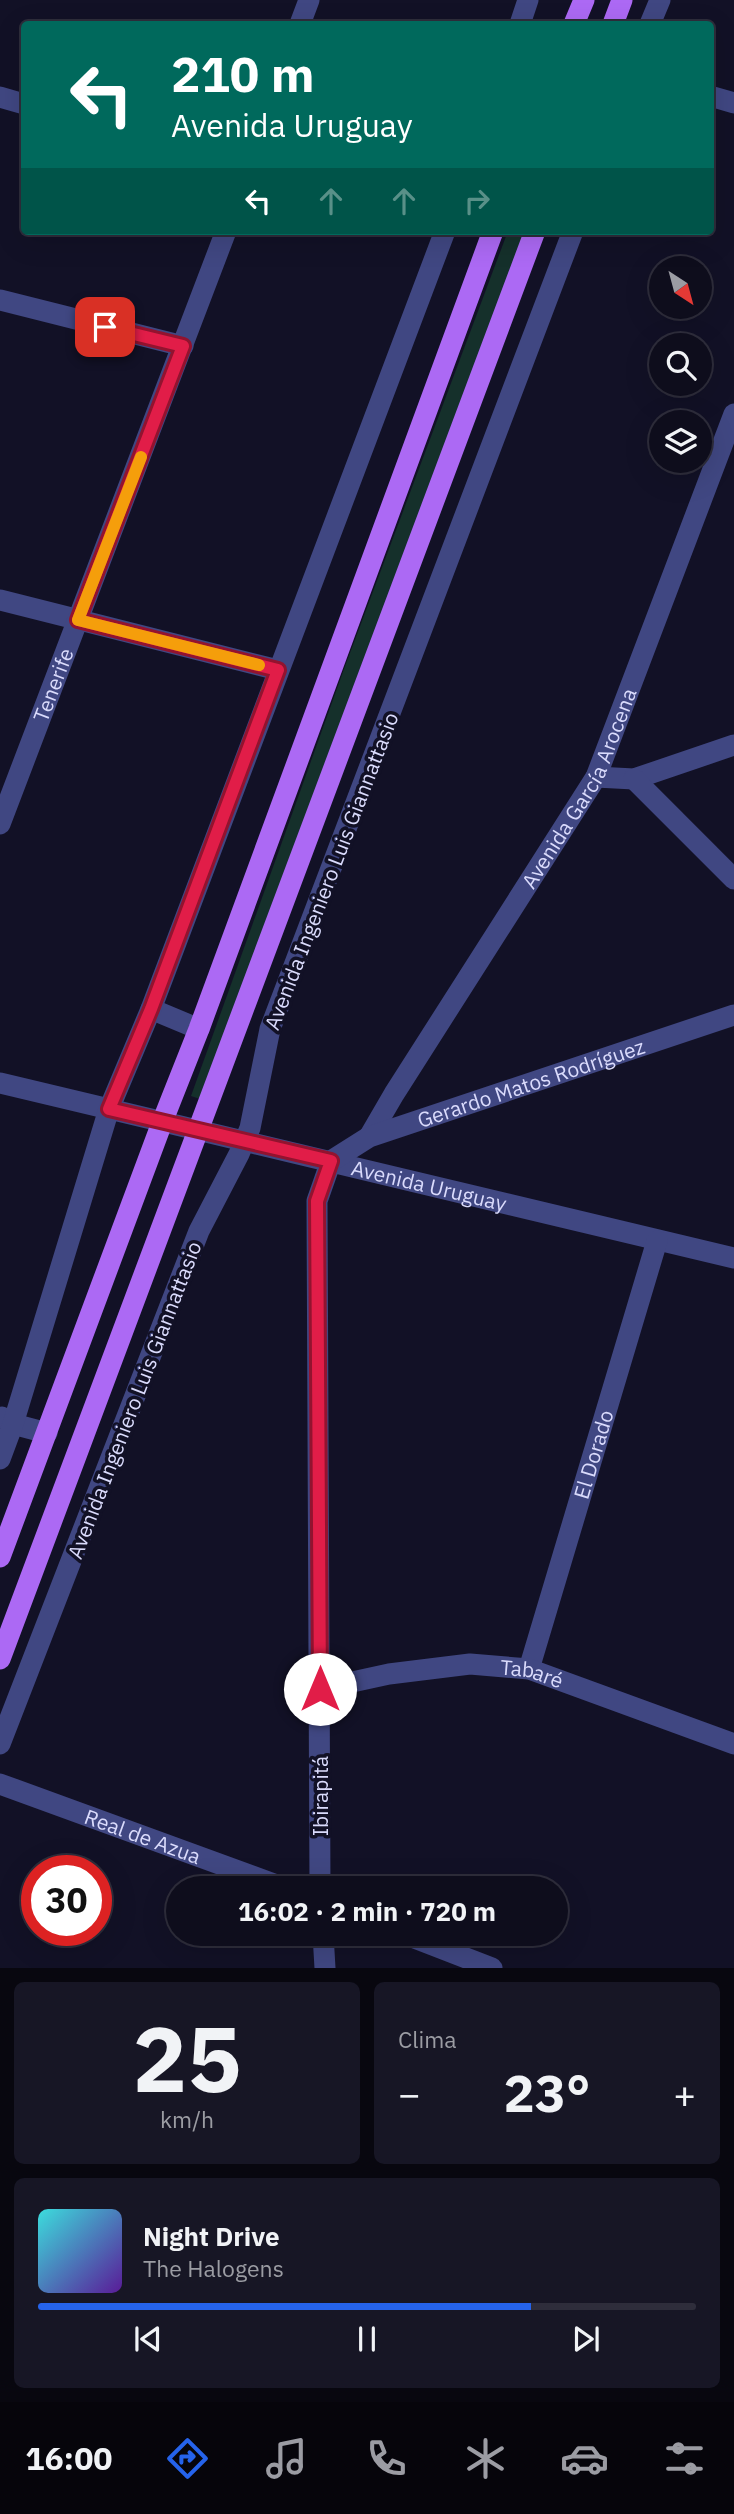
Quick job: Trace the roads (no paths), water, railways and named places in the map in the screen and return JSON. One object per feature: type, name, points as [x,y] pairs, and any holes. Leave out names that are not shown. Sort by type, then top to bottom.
[{"type":"main road","points":[[575,21],[584,0]]},
{"type":"main road","points":[[614,21],[622,0]]},
{"type":"main road","points":[[0,1557],[199,1029],[492,235]]},
{"type":"main road","name":"Avenida Ingeniero Luis Giannattasio","points":[[0,1659],[534,235]]},
{"type":"street","points":[[301,21],[309,0]]},
{"type":"street","points":[[521,21],[528,0]]},
{"type":"street","points":[[651,21],[660,0]]},
{"type":"street","points":[[0,97],[21,103]]},
{"type":"street","points":[[714,97],[734,103]]},
{"type":"street","name":"Tenerife","points":[[0,824],[225,235]]},
{"type":"street","points":[[0,1459],[7,1420],[109,1109],[151,1009],[443,235]]},
{"type":"street","name":"Avenida Ingeniero Luis Giannattasio","points":[[0,1744],[199,1231],[250,1128],[270,1029],[571,235]]},
{"type":"street","points":[[0,300],[183,346]]},
{"type":"street","name":"Avenida García Arocena","points":[[369,1137],[596,777],[727,449],[734,414]]},
{"type":"street","points":[[0,600],[278,670]]},
{"type":"street","points":[[596,777],[634,779],[734,745]]},
{"type":"street","points":[[634,779],[734,880]]},
{"type":"street","points":[[151,1009],[199,1029]]},
{"type":"street","name":"Gerardo Matos Rodríguez","points":[[331,1161],[369,1137],[734,1016]]},
{"type":"street","name":"Avenida Uruguay","points":[[0,1083],[734,1258]]},
{"type":"street","name":"Ibirapitá","points":[[320,1876],[317,1201],[331,1161]]},
{"type":"street","name":"El Dorado","points":[[529,1669],[657,1241]]},
{"type":"street","points":[[7,1420],[47,1433]]},
{"type":"street","name":"Tabaré","points":[[320,1689],[389,1674],[470,1664],[529,1669],[734,1744]]},
{"type":"street","name":"Real de Azua","points":[[0,1784],[252,1876]]},
{"type":"street","points":[[324,1946],[325,1968]]},
{"type":"street","points":[[435,1946],[492,1968]]}]
